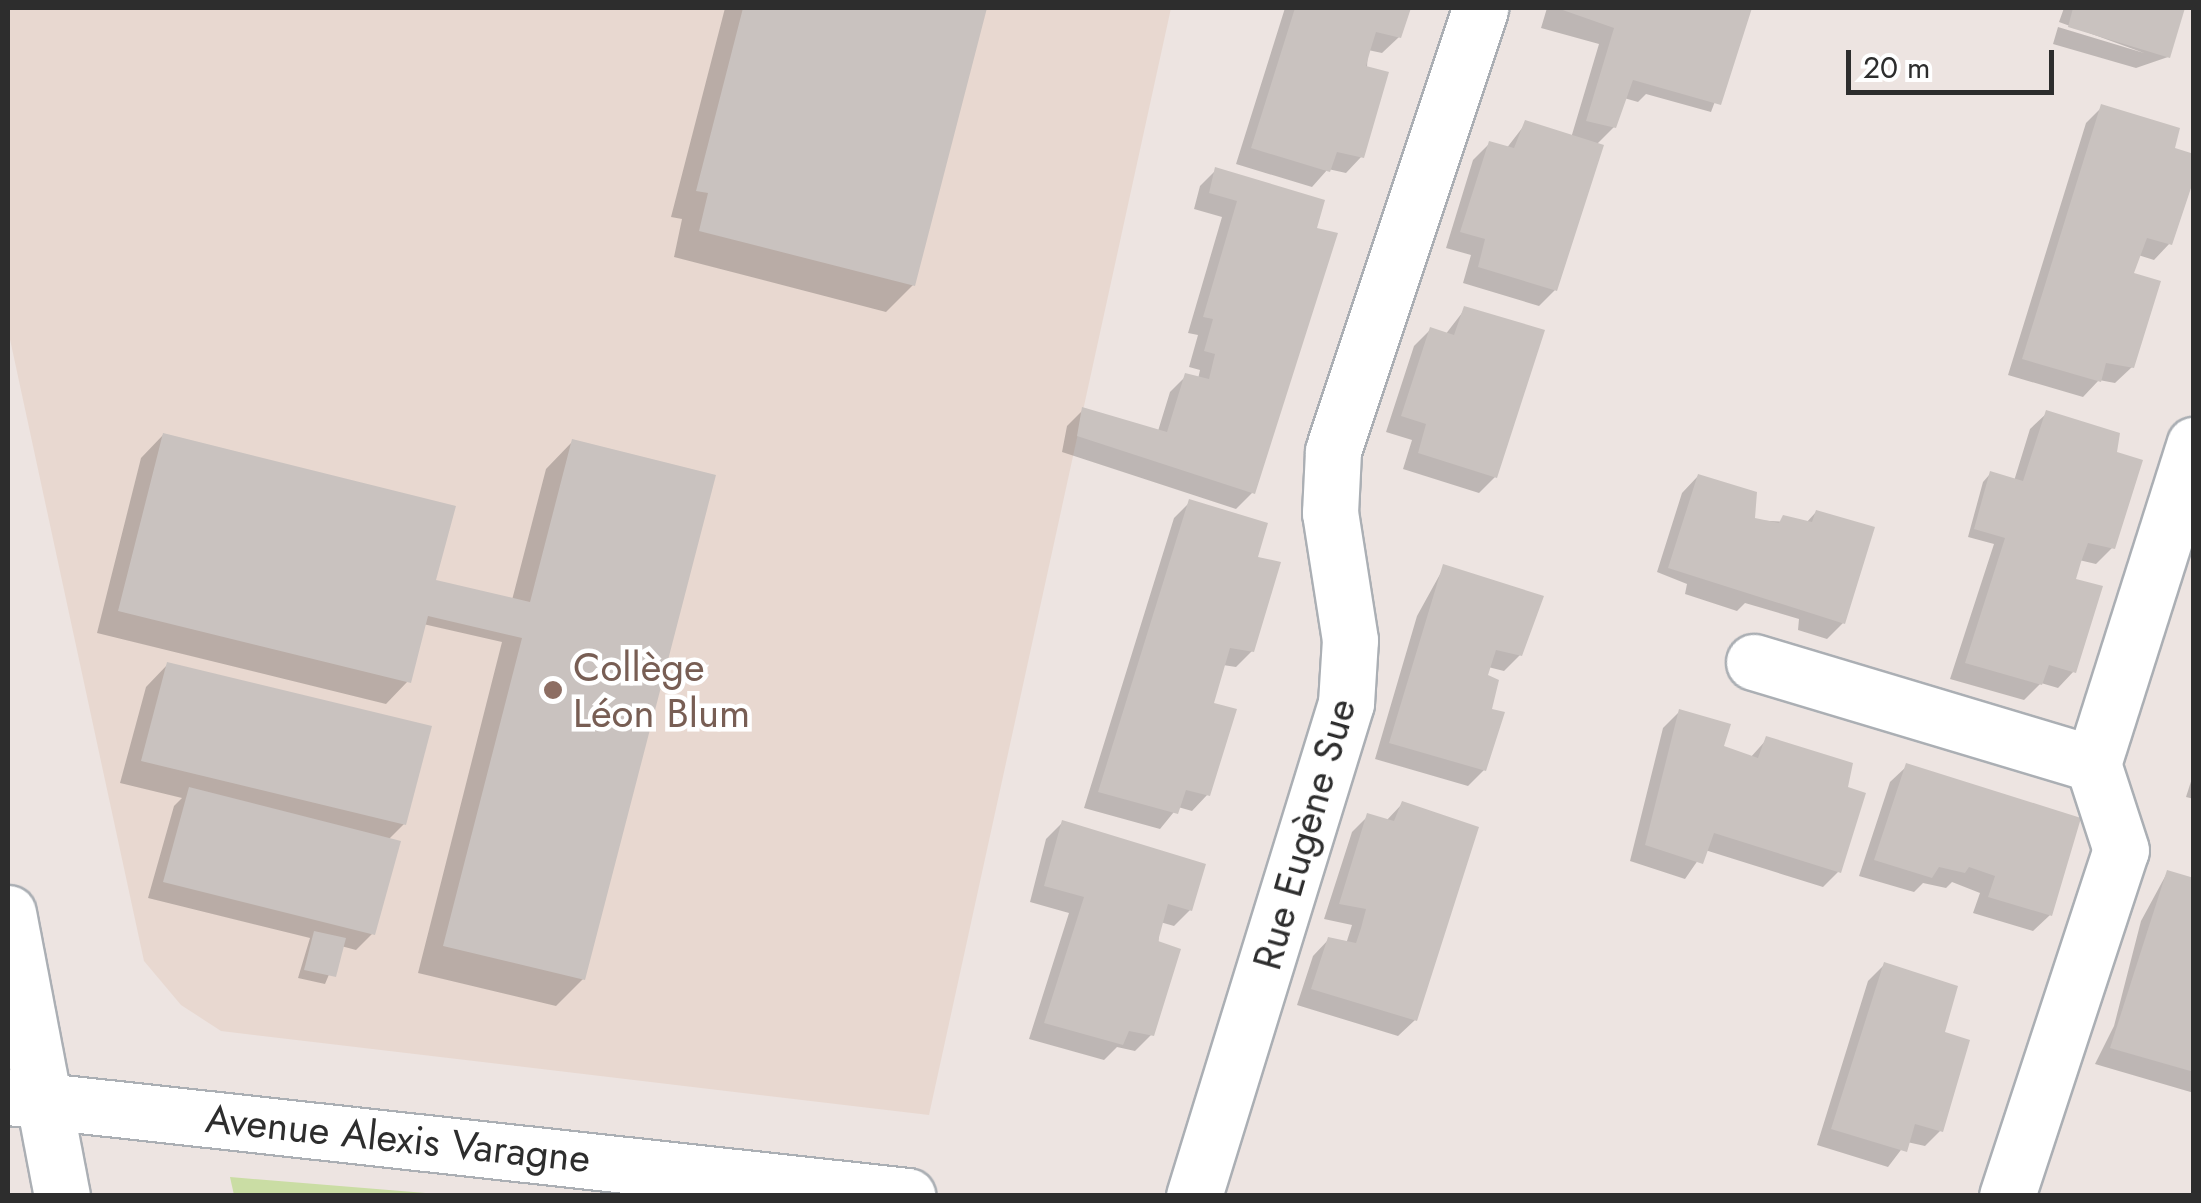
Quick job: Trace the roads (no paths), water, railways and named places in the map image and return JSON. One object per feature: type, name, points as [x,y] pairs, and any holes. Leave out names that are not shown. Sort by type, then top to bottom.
[{"type":"street","name":"Rue Eugène Sue","points":[[1194,1196],[1346,703],[1350,640],[1330,514],[1333,451],[1480,8]]},
{"type":"street","points":[[2007,1196],[2121,850],[2093,764],[2194,446]]},
{"type":"street","points":[[1754,662],[2093,764]]},
{"type":"street","points":[[8,914],[27,1099],[62,1196]]},
{"type":"street","name":"Avenue Alexis Varagne","points":[[27,1099],[908,1196]]},
{"type":"place","name":"Collège Léon Blum","points":[[553,690]]}]
